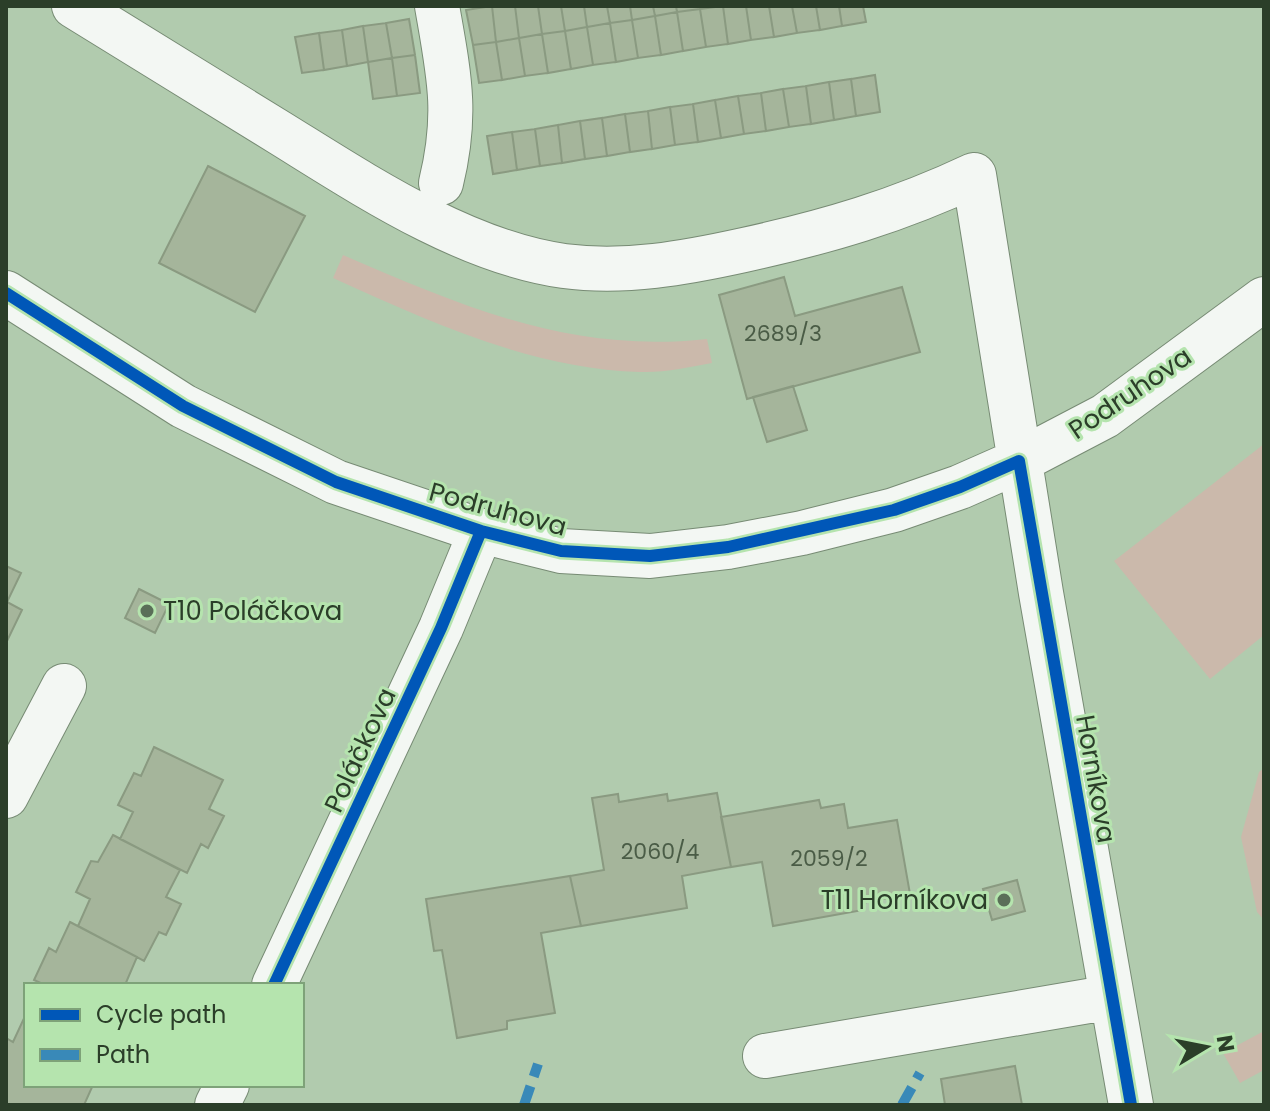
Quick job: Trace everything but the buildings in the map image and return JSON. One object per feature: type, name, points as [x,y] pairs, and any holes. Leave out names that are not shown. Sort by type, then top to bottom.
[{"type":"street","name":"Horníkova","points":[[74,6],[354,179],[447,228],[524,257],[563,266],[651,268],[730,254],[854,224],[909,205],[974,175],[1019,461],[1131,1105]]},
{"type":"street","points":[[437,6],[452,93],[452,123],[441,183]]},
{"type":"street","name":"Podruhova","points":[[6,293],[183,406],[336,482],[481,531],[561,551],[650,556],[728,547],[894,510],[960,487],[1019,461],[1105,416],[1264,299]]},
{"type":"street","name":"Poláčkova","points":[[275,983],[441,628],[481,531]]},
{"type":"street","points":[[6,796],[64,686]]},
{"type":"street","points":[[765,1056],[1112,997]]},
{"type":"street","points":[[217,1105],[226,1087]]},
{"type":"shaded area","points":[[343,255],[475,308],[564,333],[610,340],[657,342],[707,339],[712,363],[640,372],[600,369],[521,353],[444,326],[333,278]]},
{"type":"shaded area","points":[[1264,444],[1264,635],[1210,679],[1114,561]]},
{"type":"shaded area","points":[[1264,768],[1264,920],[1257,912],[1241,837],[1259,772]]},
{"type":"shaded area","points":[[1264,1031],[1264,1070],[1240,1083],[1223,1053]]},
{"type":"marked path","points":[[524,1105],[538,1064]]},
{"type":"marked path","points":[[902,1105],[920,1073]]},
{"type":"cycle path","points":[[6,293],[183,406],[336,482],[481,531],[561,551],[650,556],[728,547],[894,510],[960,487],[1019,461],[1131,1105]]},
{"type":"cycle path","points":[[275,983],[441,628],[481,531]]},
{"type":"place","name":"T10 Poláčkova","points":[[147,611]]},
{"type":"place","name":"T11 Horníkova","points":[[1004,900]]}]
